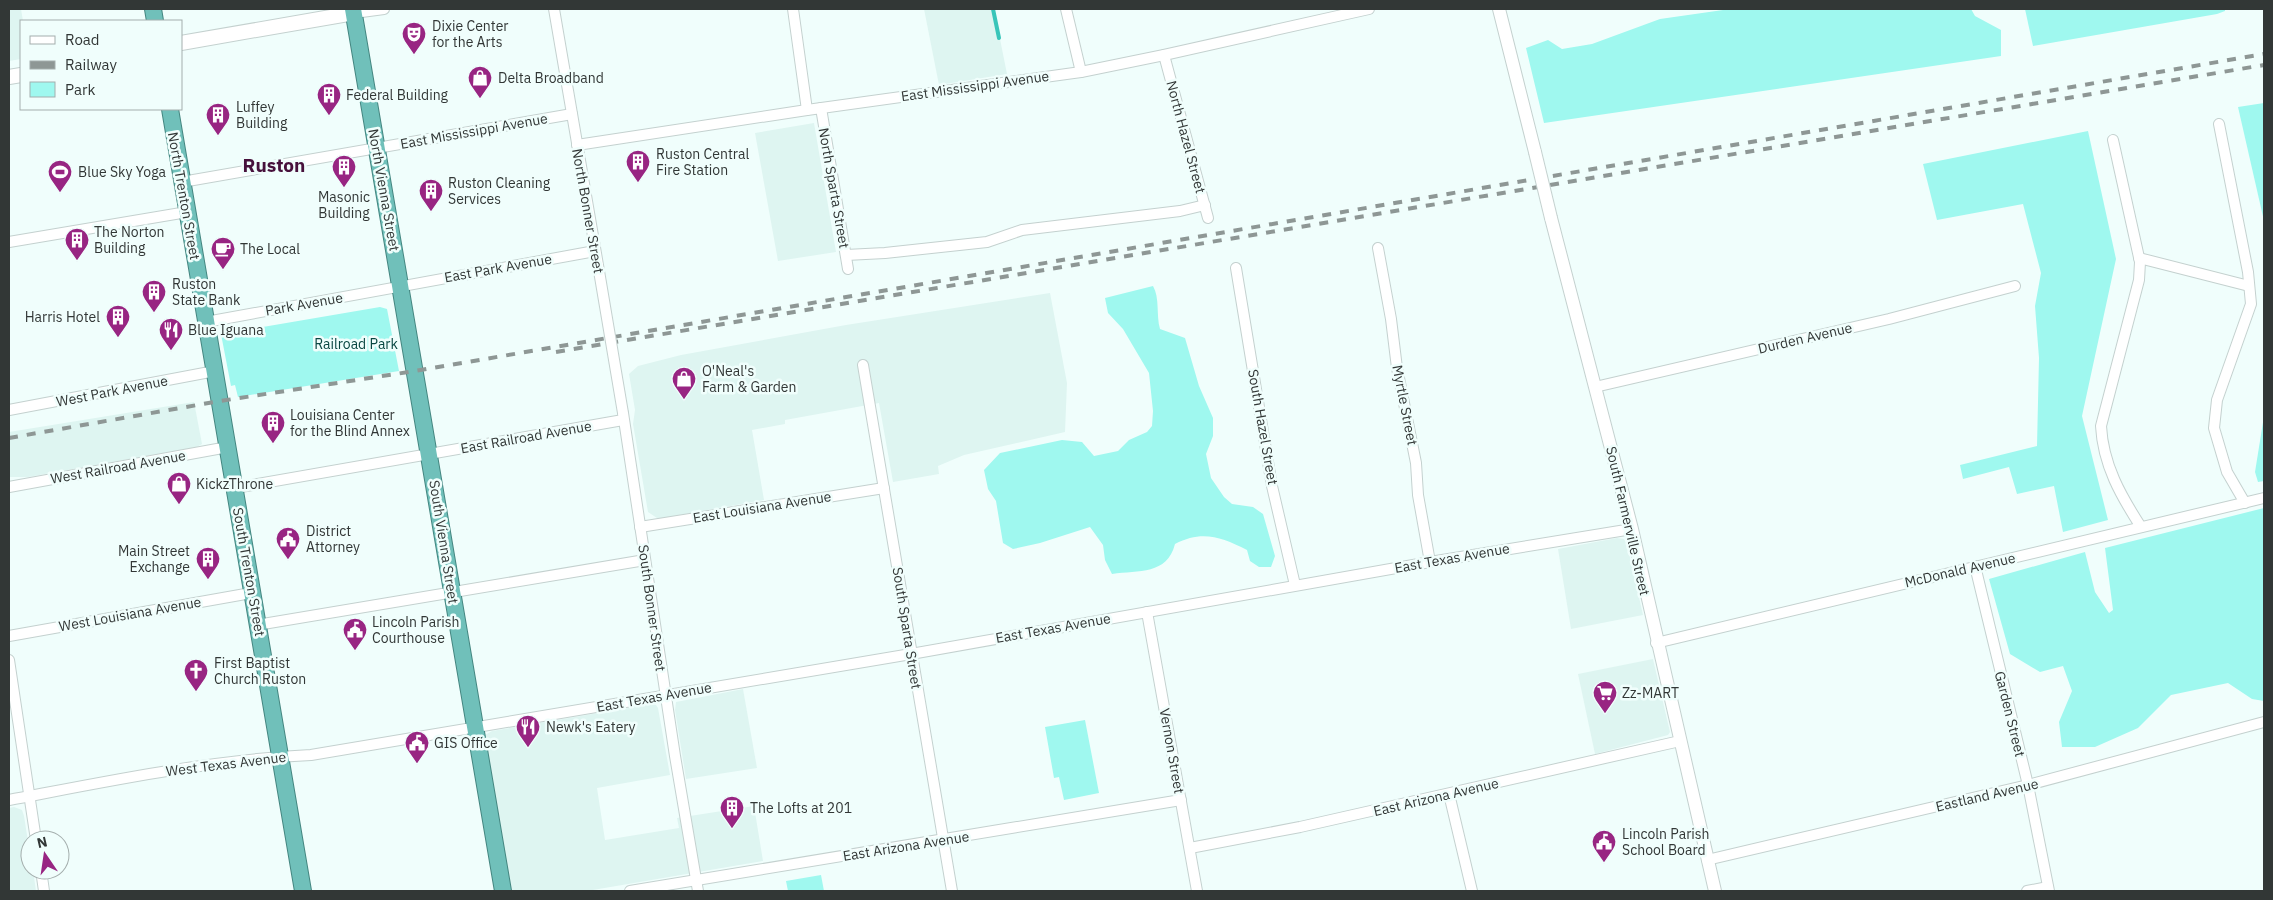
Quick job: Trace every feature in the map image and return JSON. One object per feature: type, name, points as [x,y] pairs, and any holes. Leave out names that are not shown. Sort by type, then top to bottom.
[{"type":"highway","name":"North Vienna Street","points":[[354,11],[415,371]]},
{"type":"highway","name":"North Trenton Street","points":[[170,110],[220,401]]},
{"type":"highway","name":"South Vienna Street","points":[[415,371],[503,891]]},
{"type":"highway","name":"South Trenton Street","points":[[220,401],[303,891]]},
{"type":"main road","points":[[182,43],[354,11]]},
{"type":"street","points":[[354,11],[384,9]]},
{"type":"street","name":"North Bonner Street","points":[[554,9],[623,417]]},
{"type":"street","points":[[793,9],[807,110]]},
{"type":"street","points":[[1066,9],[1081,72]]},
{"type":"street","name":"East Mississippi Avenue","points":[[577,145],[807,110],[1081,72],[1369,9]]},
{"type":"street","name":"South Farmerville Street","points":[[1499,9],[1551,218],[1632,528],[1656,643],[1715,891]]},
{"type":"street","name":"North Hazel Street","points":[[1164,55],[1208,218]]},
{"type":"street","name":"North Sparta Street","points":[[821,108],[848,269]]},
{"type":"street","name":"East Mississippi Avenue","points":[[182,182],[572,114]]},
{"type":"street","points":[[2219,124],[2251,304],[2217,400],[2214,428],[2227,472],[2245,502]]},
{"type":"street","points":[[2113,140],[2139,258],[2139,280],[2101,426],[2102,448],[2110,472],[2141,528]]},
{"type":"street","points":[[846,255],[885,253],[987,242],[1022,230],[1162,214],[1205,205]]},
{"type":"street","points":[[9,242],[187,212]]},
{"type":"street","name":"Myrtle Street","points":[[1378,248],[1391,319],[1397,368],[1416,463],[1418,495],[1430,562]]},
{"type":"street","name":"East Park Avenue","points":[[401,287],[595,251]]},
{"type":"street","points":[[2139,258],[2249,286]]},
{"type":"street","name":"South Hazel Street","points":[[1236,268],[1272,486],[1295,586]]},
{"type":"street","name":"Durden Avenue","points":[[1595,387],[1889,319],[2015,286]]},
{"type":"street","name":"Park Avenue","points":[[206,322],[401,287]]},
{"type":"street","name":"South Sparta Street","points":[[863,365],[952,891]]},
{"type":"street","name":"West Park Avenue","points":[[9,410],[215,371]]},
{"type":"street","name":"East Railroad Avenue","points":[[429,454],[623,417]]},
{"type":"street","name":"South Bonner Street","points":[[623,417],[665,694],[698,891]]},
{"type":"street","name":"West Railroad Avenue","points":[[9,487],[228,447]]},
{"type":"street","points":[[235,488],[429,454]]},
{"type":"street","name":"East Louisiana Avenue","points":[[640,527],[884,488]]},
{"type":"street","name":"McDonald Avenue","points":[[1656,643],[2264,498]]},
{"type":"street","name":"East Texas Avenue","points":[[474,727],[911,654],[1632,528]]},
{"type":"street","points":[[257,625],[645,560]]},
{"type":"street","name":"Garden Street","points":[[1975,566],[2028,785],[2049,889]]},
{"type":"street","name":"West Louisiana Avenue","points":[[9,636],[252,593]]},
{"type":"street","name":"Vernon Street","points":[[1147,612],[1198,891]]},
{"type":"street","points":[[9,660],[34,830]]},
{"type":"street","name":"Eastland Avenue","points":[[1707,860],[2028,785],[2264,722]]},
{"type":"street","name":"West Texas Avenue","points":[[9,800],[175,769],[258,757],[311,755],[474,727]]},
{"type":"street","name":"East Arizona Avenue","points":[[1190,848],[1279,831],[1449,794],[1680,741]]},
{"type":"street","points":[[1449,794],[1472,891]]},
{"type":"street","name":"East Arizona Avenue","points":[[630,891],[1181,800]]},
{"type":"street","points":[[2027,891],[2049,889]]},
{"type":"shaded area","points":[[9,9],[21,9],[23,20],[20,20],[20,59],[9,61]]},
{"type":"shaded area","points":[[924,9],[994,9],[1007,74],[939,85]]},
{"type":"shaded area","points":[[814,123],[836,252],[778,261],[755,133]]},
{"type":"shaded area","points":[[1050,293],[1067,383],[1065,432],[964,455],[938,466],[939,474],[893,482],[879,403],[785,420],[785,424],[752,430],[764,500],[662,518],[657,518],[648,512],[633,424],[635,410],[629,374],[638,366],[681,355],[846,325]]},
{"type":"shaded area","points":[[194,402],[202,444],[197,447],[28,477],[9,477],[9,432]]},
{"type":"shaded area","points":[[1617,538],[1624,539],[1627,544],[1643,615],[1571,629],[1558,549]]},
{"type":"shaded area","points":[[1653,659],[1670,732],[1668,735],[1595,754],[1578,674]]},
{"type":"shaded area","points":[[743,689],[757,768],[686,779],[675,710],[676,702]]},
{"type":"shaded area","points":[[652,704],[658,708],[670,775],[597,788],[605,840],[679,828],[677,818],[754,806],[763,861],[587,891],[511,891],[485,735],[492,731]]},
{"type":"shaded area","points":[[14,807],[22,810],[26,830],[20,830],[20,880],[34,880],[36,891],[9,891],[9,808]]},
{"type":"green space","points":[[1730,9],[1971,9],[1975,16],[2001,30],[2001,56],[1544,123],[1526,48],[1548,40],[1562,49],[1592,44],[1660,19]]},
{"type":"green space","points":[[2025,9],[2225,9],[2225,11],[2217,14],[2033,46]]},
{"type":"green space","points":[[2264,103],[2264,221],[2238,107]]},
{"type":"green space","points":[[2088,131],[2116,259],[2082,416],[2108,520],[2063,532],[2054,486],[2017,494],[2009,467],[1963,479],[1960,465],[2037,446],[2039,358],[2035,306],[2041,273],[2023,204],[1937,220],[1923,164]]},
{"type":"green space","points":[[1153,286],[1160,329],[1185,338],[1199,386],[1213,418],[1213,436],[1206,454],[1211,478],[1224,497],[1232,504],[1253,507],[1263,514],[1275,556],[1271,567],[1259,567],[1250,561],[1247,550],[1220,539],[1203,536],[1194,537],[1175,544],[1166,561],[1159,566],[1142,571],[1112,574],[1105,560],[1103,545],[1090,527],[1040,543],[1013,549],[1003,543],[996,501],[988,489],[984,470],[1000,453],[1062,440],[1082,442],[1094,456],[1118,451],[1129,440],[1147,432],[1152,426],[1153,411],[1149,373],[1123,329],[1108,313],[1105,298]]},
{"type":"green space","name":"Railroad Park","points":[[380,307],[387,309],[399,371],[238,397],[235,385],[231,386],[221,334]]},
{"type":"green space","points":[[2264,416],[2264,481],[2258,482],[2255,472]]},
{"type":"green space","points":[[2264,508],[2264,701],[2252,699],[2228,683],[2171,695],[2138,728],[2095,747],[2062,747],[2059,722],[2072,691],[2063,666],[2040,672],[2010,654],[1989,579],[2085,552],[2095,592],[2109,613],[2113,610],[2105,548]]},
{"type":"green space","points":[[1085,720],[1099,793],[1064,800],[1059,777],[1054,778],[1045,727]]},
{"type":"green space","points":[[821,875],[824,891],[788,891],[786,881]]},
{"type":"waterway","points":[[993,9],[999,38]]},
{"type":"railway","points":[[9,438],[220,401],[415,371],[2264,54]]},
{"type":"railway","points":[[556,352],[2264,65]]},
{"type":"place","name":"Dixie Center for the Arts","points":[[414,55]]},
{"type":"place","name":"Delta Broadband","points":[[480,99]]},
{"type":"place","name":"Federal Building","points":[[329,116]]},
{"type":"place","name":"Luffey Building","points":[[218,136]]},
{"type":"place","name":"Ruston Central Fire Station","points":[[638,183]]},
{"type":"place","name":"Masonic Building","points":[[344,188]]},
{"type":"place","name":"Blue Sky Yoga","points":[[60,193]]},
{"type":"place","name":"Ruston Cleaning Services","points":[[431,212]]},
{"type":"place","name":"The Norton Building","points":[[77,261]]},
{"type":"place","name":"The Local","points":[[223,270]]},
{"type":"place","name":"Ruston State Bank","points":[[154,313]]},
{"type":"place","name":"Harris Hotel","points":[[118,338]]},
{"type":"place","name":"Blue Iguana","points":[[171,351]]},
{"type":"place","name":"O'Neal's Farm & Garden","points":[[684,400]]},
{"type":"place","name":"Louisiana Center for the Blind Annex","points":[[273,444]]},
{"type":"place","name":"KickzThrone","points":[[179,505]]},
{"type":"place","name":"District Attorney","points":[[288,560]]},
{"type":"place","name":"Main Street Exchange","points":[[208,580]]},
{"type":"place","name":"Lincoln Parish Courthouse","points":[[355,651]]},
{"type":"place","name":"First Baptist Church Ruston","points":[[196,692]]},
{"type":"place","name":"Zz-MART","points":[[1605,714]]},
{"type":"place","name":"Newk's Eatery","points":[[528,748]]},
{"type":"place","name":"GIS Office","points":[[417,764]]},
{"type":"place","name":"The Lofts at 201","points":[[732,829]]},
{"type":"place","name":"Lincoln Parish School Board","points":[[1604,863]]},
{"type":"district","name":"Ruston","points":[[274,165]]}]
